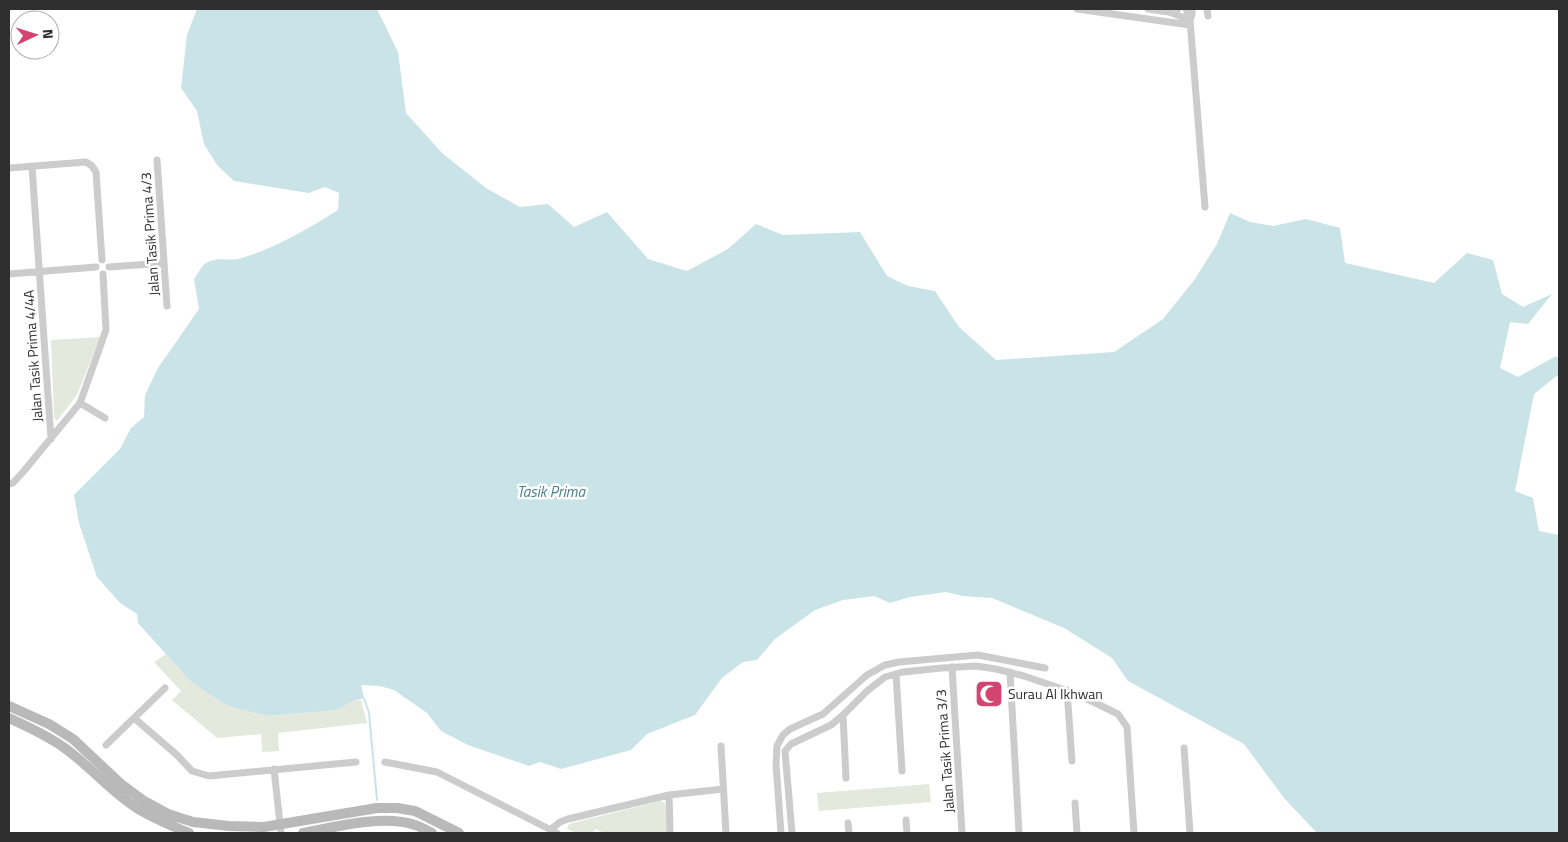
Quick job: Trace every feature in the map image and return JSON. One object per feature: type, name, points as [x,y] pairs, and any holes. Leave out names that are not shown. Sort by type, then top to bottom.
[{"type":"main road","points":[[9,706],[49,724],[73,739],[122,784],[144,801],[168,814],[193,822],[281,829],[377,808],[397,808],[415,811],[459,833]]},
{"type":"main road","points":[[9,718],[44,735],[65,748],[139,810],[189,833]]},
{"type":"main road","points":[[304,833],[352,823],[373,821],[402,822],[415,825],[432,833]]},
{"type":"street","points":[[1076,9],[1190,23]]},
{"type":"street","points":[[1148,9],[1169,12],[1190,23]]},
{"type":"street","points":[[1169,12],[1178,9]]},
{"type":"street","points":[[1186,9],[1190,23],[1206,207]]},
{"type":"street","points":[[1190,23],[1192,9]]},
{"type":"street","name":"Jalan Tasik Prima 4/3","points":[[158,160],[167,306]]},
{"type":"street","points":[[9,168],[86,162],[95,169],[102,260]]},
{"type":"street","name":"Jalan Tasik Prima 4/4A","points":[[32,167],[51,439]]},
{"type":"street","points":[[102,260],[108,263],[109,267]]},
{"type":"street","points":[[96,267],[98,262],[102,260]]},
{"type":"street","points":[[109,267],[164,263]]},
{"type":"street","points":[[9,274],[96,267]]},
{"type":"street","points":[[96,267],[99,273],[103,274]]},
{"type":"street","points":[[103,274],[108,271],[109,267]]},
{"type":"street","points":[[9,484],[13,483],[80,404],[106,330],[103,274]]},
{"type":"street","points":[[80,404],[105,418]]},
{"type":"street","points":[[781,833],[776,746],[783,735],[790,729],[823,714],[867,675],[885,665],[899,662],[978,655],[1045,668]]},
{"type":"street","points":[[792,833],[785,751],[791,744],[831,725],[885,677],[952,667],[976,666],[1010,672],[1067,690],[1118,714],[1127,728],[1134,833]]},
{"type":"street","name":"Jalan Tasik Prima 3/3","points":[[952,667],[962,833]]},
{"type":"street","points":[[1010,672],[1019,833]]},
{"type":"street","points":[[896,674],[902,771]]},
{"type":"street","points":[[106,745],[165,688]]},
{"type":"street","points":[[1067,690],[1072,762]]},
{"type":"street","points":[[843,716],[846,778]]},
{"type":"street","points":[[134,718],[177,755],[192,771],[209,776],[356,762]]},
{"type":"street","points":[[721,746],[726,833]]},
{"type":"street","points":[[1184,748],[1190,833]]},
{"type":"street","points":[[385,762],[437,772],[554,832],[560,822],[568,819],[669,795],[723,790]]},
{"type":"street","points":[[274,769],[281,829]]},
{"type":"street","points":[[669,795],[670,833]]},
{"type":"street","points":[[1075,804],[1077,833]]},
{"type":"street","points":[[906,820],[907,833]]},
{"type":"street","points":[[848,823],[849,833]]},
{"type":"shaded area","points":[[100,337],[77,395],[57,421],[54,418],[51,340]]},
{"type":"shaded area","points":[[166,654],[191,682],[224,704],[234,708],[268,716],[338,710],[353,701],[361,700],[367,723],[278,733],[279,751],[262,752],[261,734],[217,738],[172,700],[181,691],[154,662]]},
{"type":"shaded area","points":[[929,784],[931,802],[819,811],[817,793]]},
{"type":"shaded area","points":[[660,801],[665,803],[668,833],[605,833],[595,829],[593,833],[577,833],[567,829],[569,824]]},
{"type":"water","name":"Tasik Prima","points":[[197,9],[377,9],[398,52],[406,113],[442,153],[486,188],[520,207],[548,204],[574,227],[607,212],[648,259],[687,271],[728,249],[756,224],[783,235],[860,232],[887,276],[908,286],[935,291],[959,327],[996,360],[1114,352],[1163,319],[1195,279],[1217,244],[1230,213],[1250,222],[1273,226],[1306,219],[1340,228],[1345,263],[1434,283],[1467,253],[1493,260],[1502,294],[1523,307],[1552,294],[1528,324],[1510,322],[1500,368],[1518,377],[1556,356],[1559,359],[1559,374],[1534,394],[1515,491],[1533,498],[1539,531],[1559,535],[1559,833],[1317,833],[1284,798],[1244,744],[1128,681],[1112,658],[1064,628],[992,598],[963,596],[946,592],[910,597],[890,603],[874,596],[843,600],[815,610],[775,639],[757,660],[743,662],[722,678],[695,715],[647,734],[631,750],[561,769],[540,762],[529,766],[468,745],[441,731],[427,713],[394,690],[380,686],[361,685],[364,698],[353,701],[338,710],[268,716],[224,704],[191,682],[138,623],[137,614],[120,603],[97,577],[79,523],[74,495],[120,449],[131,428],[144,417],[145,395],[158,368],[199,309],[194,279],[204,265],[212,260],[242,258],[267,249],[303,231],[338,210],[339,193],[325,187],[309,193],[234,181],[217,165],[204,144],[197,111],[181,88],[187,35]]},
{"type":"waterway","points":[[364,698],[369,713],[377,800]]},
{"type":"place","name":"Surau Al Ikhwan","points":[[989,694]]}]
